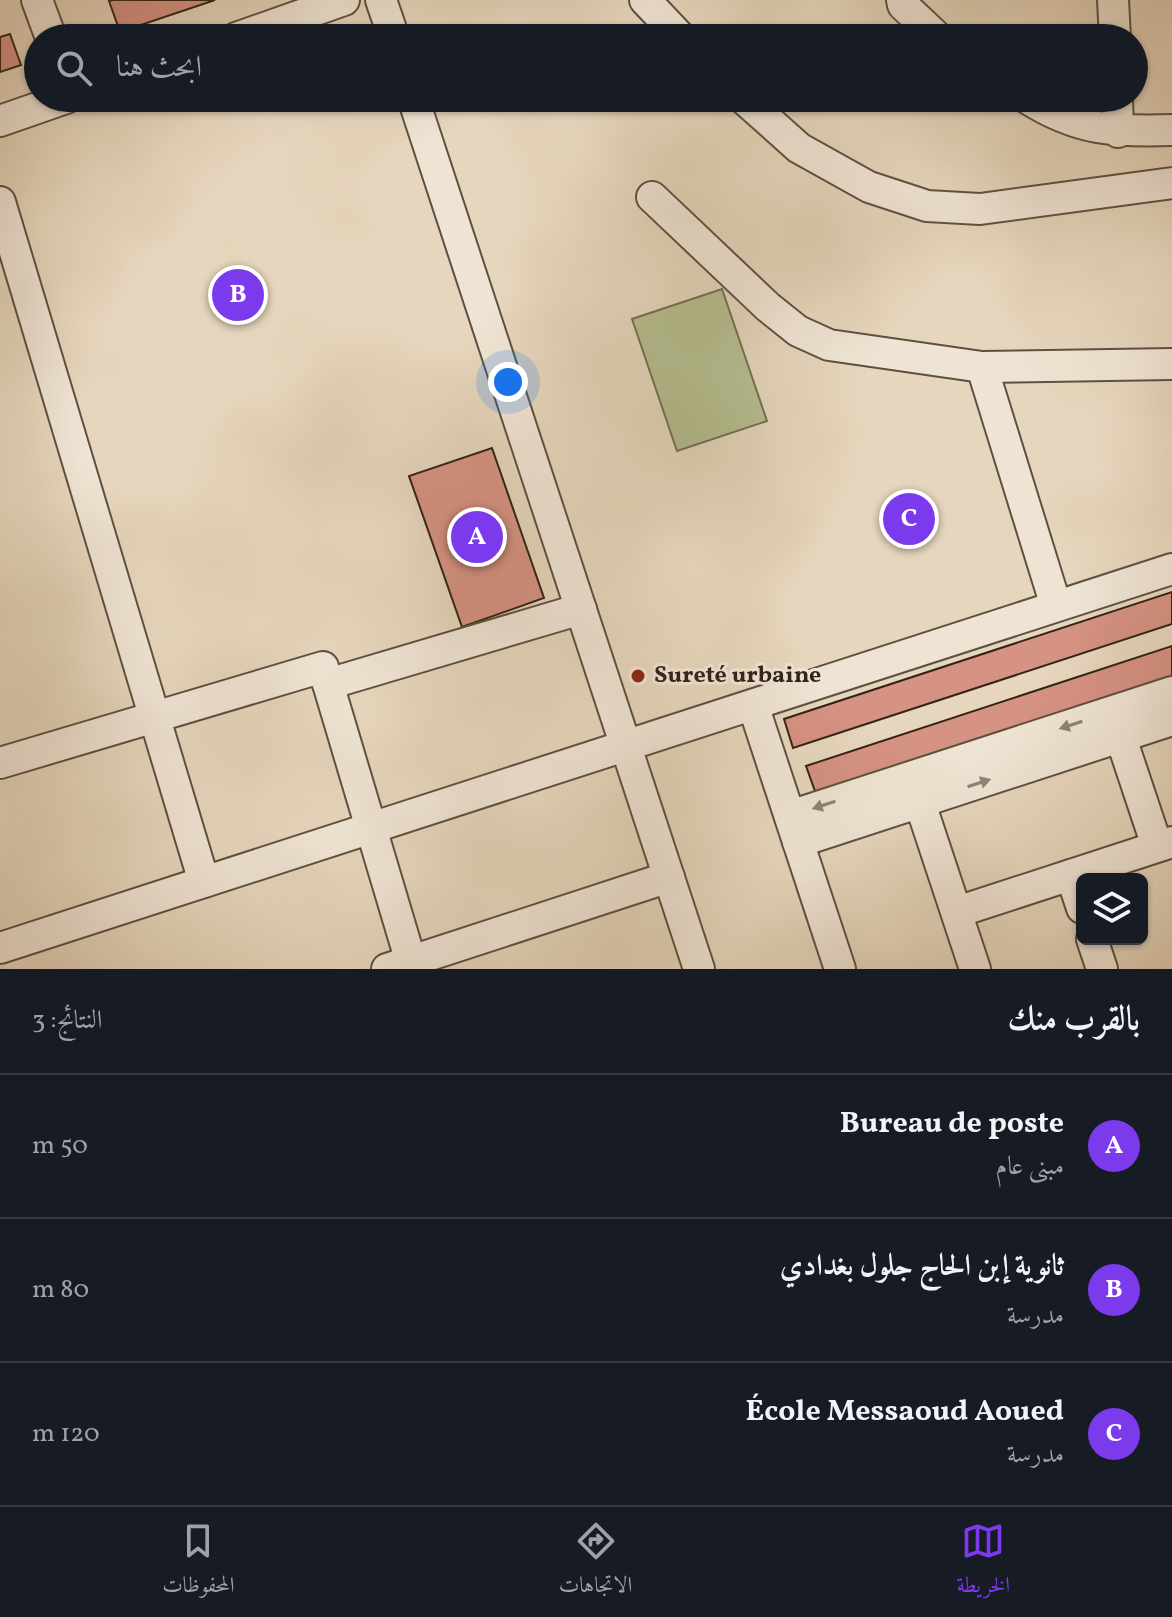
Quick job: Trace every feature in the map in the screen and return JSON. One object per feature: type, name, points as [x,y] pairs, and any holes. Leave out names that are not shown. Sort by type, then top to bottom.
[{"type":"street","points":[[37,0],[46,24]]},
{"type":"street","points":[[276,24],[344,0]]},
{"type":"street","points":[[381,0],[389,24]]},
{"type":"street","points":[[645,0],[668,24]]},
{"type":"street","points":[[902,0],[903,5],[923,24]]},
{"type":"street","points":[[1113,0],[1114,24]]},
{"type":"street","points":[[0,121],[26,112]]},
{"type":"street","points":[[418,112],[699,969]]},
{"type":"street","points":[[759,112],[799,148],[869,187],[927,206],[980,209],[1172,183]]},
{"type":"street","points":[[1049,112],[1118,132],[1172,130]]},
{"type":"street","points":[[1117,112],[1118,132]]},
{"type":"street","points":[[652,197],[768,307],[798,331],[829,345],[982,367],[1172,364]]},
{"type":"street","points":[[0,202],[204,882]]},
{"type":"street","points":[[982,367],[1056,606]]},
{"type":"street","points":[[0,948],[1172,569]]},
{"type":"street","points":[[328,684],[581,609]]},
{"type":"street","points":[[0,763],[323,667],[371,828],[399,965],[669,877]]},
{"type":"street","points":[[794,829],[1116,724],[1172,692]]},
{"type":"street","points":[[753,705],[840,969]]},
{"type":"street","points":[[1116,724],[1172,720]]},
{"type":"street","points":[[957,912],[1164,844],[1116,724]]},
{"type":"street","points":[[916,789],[975,969]]},
{"type":"street","points":[[1071,875],[1076,890]]},
{"type":"street","points":[[1094,945],[1102,969]]},
{"type":"green space","points":[[722,289],[767,421],[677,451],[632,319]]},
{"type":"building","points":[[215,0],[144,24],[117,24],[109,1]]},
{"type":"building","points":[[10,34],[21,65],[0,72],[0,37]]},
{"type":"building","points":[[492,448],[544,598],[462,627],[409,476]]},
{"type":"building","points":[[1172,592],[1172,624],[793,748],[784,719]]},
{"type":"building","points":[[1172,646],[1172,678],[816,794],[806,766]]},
{"type":"place","name":"ثانوية إبن الحاج جلول بغدادي","points":[[238,295]]},
{"type":"place","name":"École Messaoud Aoued","points":[[909,519]]},
{"type":"place","name":"Bureau de poste","points":[[477,537]]},
{"type":"place","name":"Sureté urbaine","points":[[638,676]]}]
